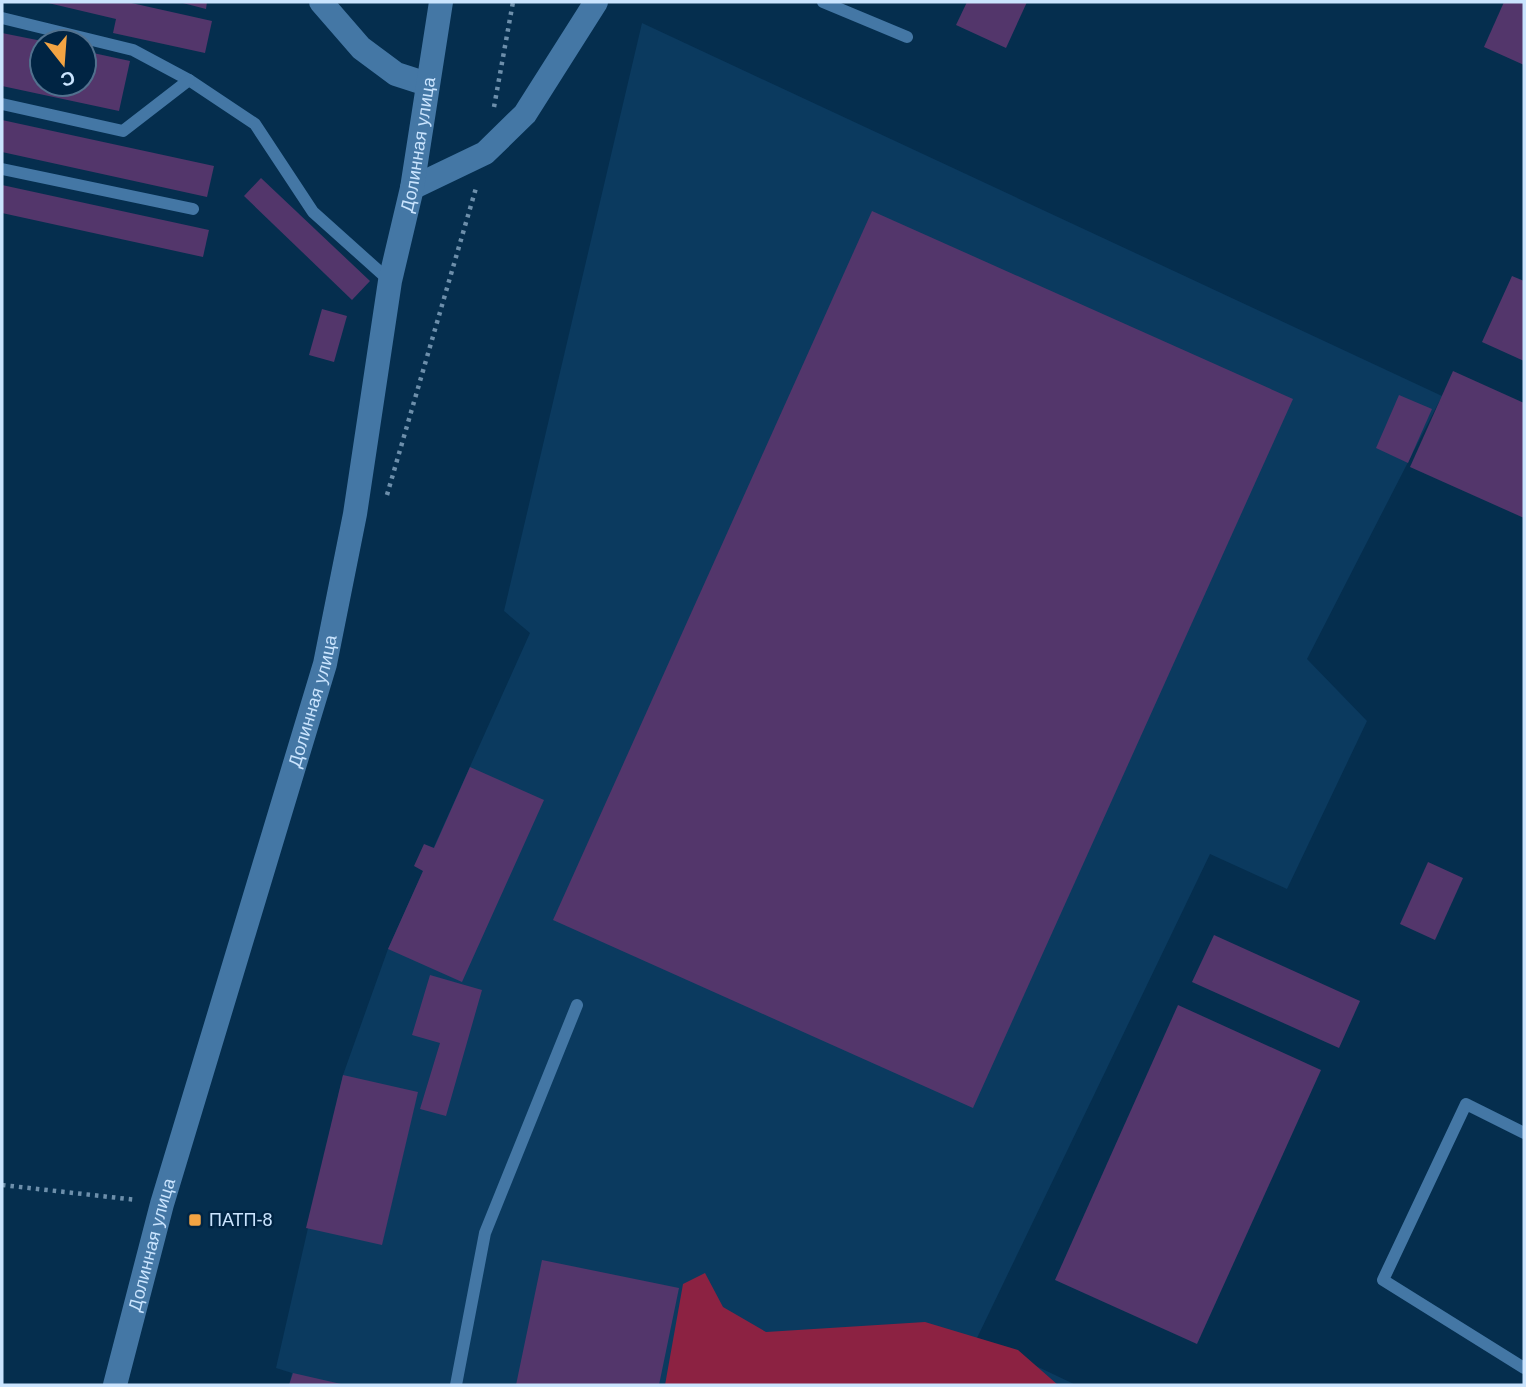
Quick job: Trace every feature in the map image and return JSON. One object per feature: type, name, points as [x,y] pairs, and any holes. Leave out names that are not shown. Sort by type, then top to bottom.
[{"type":"street","points":[[321,2],[361,48],[397,74],[427,84]]},
{"type":"street","name":"Долинная улица","points":[[116,1385],[162,1204],[325,663],[355,514],[390,281],[412,188],[441,2]]},
{"type":"street","points":[[412,188],[485,153],[525,114],[596,2]]},
{"type":"lane","points":[[823,2],[907,37]]},
{"type":"lane","points":[[2,18],[133,50],[188,80],[255,124],[313,212],[390,281]]},
{"type":"lane","points":[[2,104],[123,131],[188,80]]},
{"type":"lane","points":[[2,169],[193,209]]},
{"type":"lane","points":[[456,1385],[485,1233],[577,1005]]},
{"type":"lane","points":[[1524,1133],[1466,1104],[1383,1280],[1524,1368]]},
{"type":"path","points":[[493,112],[513,2]]},
{"type":"path","points":[[384,503],[485,153]]},
{"type":"path","points":[[2,1185],[162,1204]]},
{"type":"shaded area","name":"ПАТП-8","points":[[642,23],[1442,396],[1307,659],[1367,721],[1287,889],[1210,854],[977,1338],[1076,1385],[289,1385],[292,1373],[276,1368],[343,1075],[388,949],[530,633],[504,611]]},
{"type":"shaded area","points":[[705,1273],[723,1307],[766,1332],[925,1322],[1018,1350],[1058,1385],[665,1385],[683,1284]]},
{"type":"building","points":[[44,2],[127,2],[212,21],[205,53],[113,33],[116,19]]},
{"type":"building","points":[[179,2],[207,2],[206,9]]},
{"type":"building","points":[[967,2],[1027,2],[1006,48],[956,25]]},
{"type":"building","points":[[1504,2],[1524,2],[1524,65],[1484,47]]},
{"type":"building","points":[[2,33],[28,38],[28,92],[2,86]]},
{"type":"building","points":[[98,54],[130,61],[119,111],[58,98],[98,98]]},
{"type":"building","points":[[2,120],[214,166],[207,197],[2,152]]},
{"type":"building","points":[[261,178],[370,281],[352,300],[244,196]]},
{"type":"building","points":[[2,185],[209,230],[203,257],[2,213]]},
{"type":"building","points":[[872,211],[1293,399],[973,1108],[553,920]]},
{"type":"building","points":[[1512,276],[1524,281],[1524,361],[1482,342]]},
{"type":"building","points":[[322,309],[347,316],[334,362],[309,355]]},
{"type":"building","points":[[1453,371],[1524,403],[1524,518],[1410,467]]},
{"type":"building","points":[[1399,395],[1432,409],[1408,463],[1376,448]]},
{"type":"building","points":[[470,767],[544,800],[462,982],[388,949],[423,871],[414,866],[424,844],[434,848]]},
{"type":"building","points":[[1428,862],[1463,878],[1435,940],[1400,924]]},
{"type":"building","points":[[1214,935],[1360,1001],[1339,1048],[1192,982]]},
{"type":"building","points":[[430,975],[482,990],[446,1116],[420,1109],[440,1043],[412,1035]]},
{"type":"building","points":[[1178,1005],[1321,1070],[1197,1344],[1055,1280]]},
{"type":"building","points":[[343,1075],[418,1092],[382,1245],[306,1228]]},
{"type":"building","points":[[542,1260],[679,1288],[659,1385],[516,1385]]},
{"type":"building","points":[[293,1373],[341,1384],[341,1385],[289,1385]]},
{"type":"place","name":"ПАТП-8","points":[[195,1220]]}]
